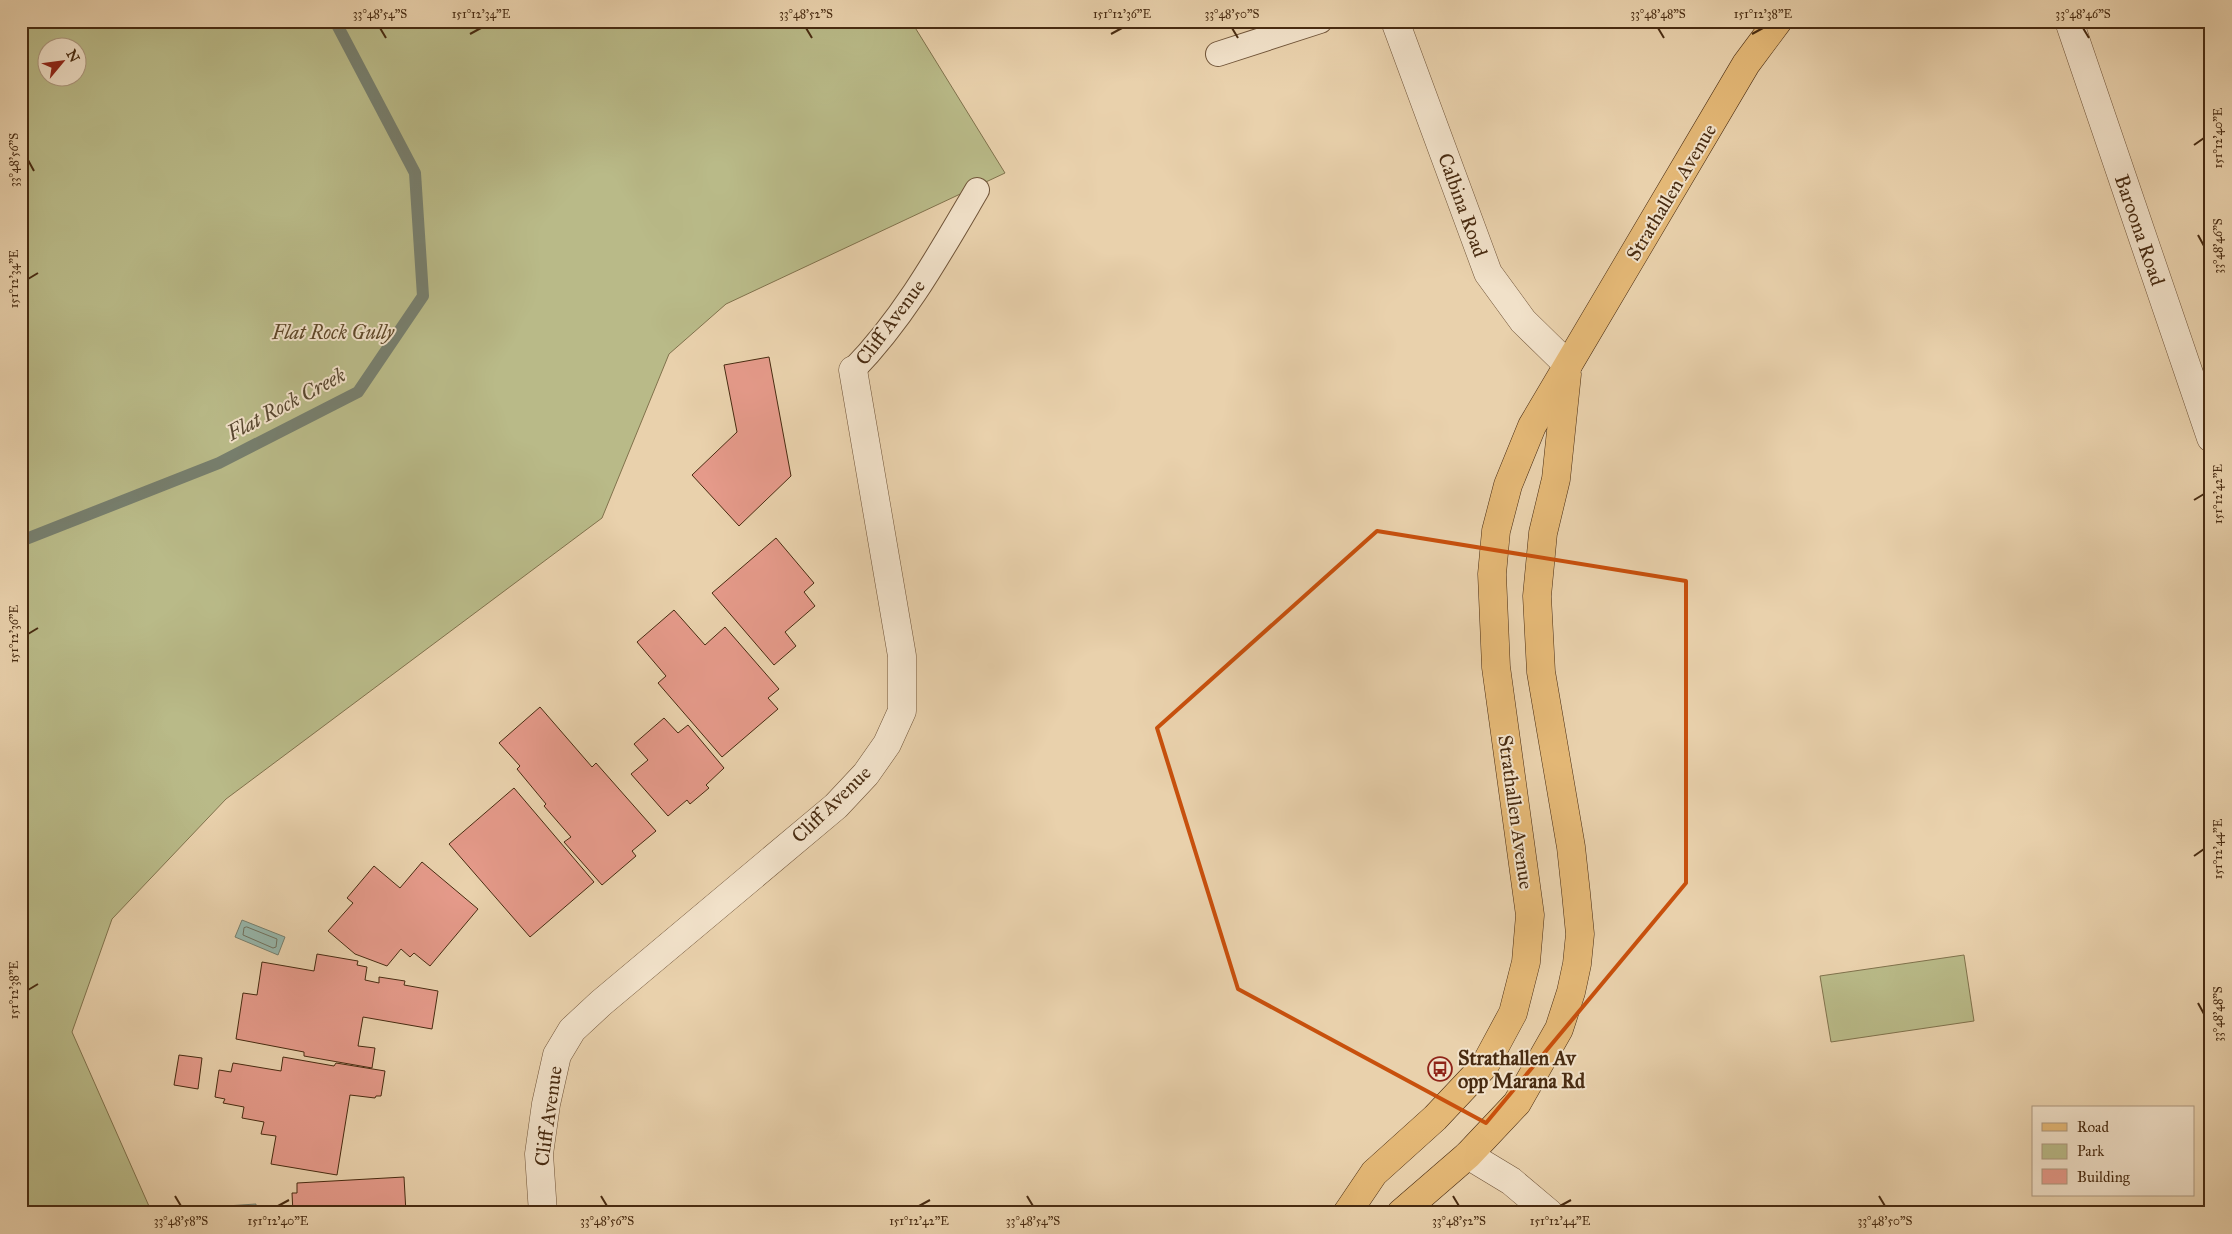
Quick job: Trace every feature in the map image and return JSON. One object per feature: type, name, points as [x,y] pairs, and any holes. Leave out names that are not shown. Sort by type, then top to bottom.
[{"type":"main road","name":"Strathallen Avenue","points":[[1347,1213],[1374,1173],[1435,1118],[1485,1065],[1513,1012],[1526,962],[1530,915],[1496,667],[1492,574],[1496,531],[1508,485],[1532,426],[1746,64],[1778,21]]},
{"type":"main road","name":"Strathallen Avenue","points":[[1401,1213],[1468,1155],[1518,1104],[1559,1029],[1571,992],[1578,957],[1580,934],[1571,847],[1541,672],[1536,596],[1543,533],[1556,479],[1568,365]]},
{"type":"street","name":"Calbina Road","points":[[1395,21],[1488,273],[1523,321],[1568,365]]},
{"type":"street","name":"Baroona Road","points":[[2069,21],[2211,438]]},
{"type":"street","name":"Cliff Avenue","points":[[542,1213],[539,1154],[546,1104],[557,1055],[572,1030],[600,1002],[836,806],[866,774],[887,744],[902,711],[902,656],[853,370]]},
{"type":"street","points":[[1468,1155],[1510,1181],[1549,1213]]},
{"type":"lane","points":[[1218,54],[1320,21]]},
{"type":"lane","name":"Cliff Avenue","points":[[853,370],[876,347],[892,325],[930,268],[977,190]]},
{"type":"highlighted area","points":[[1377,531],[1686,581],[1686,883],[1486,1123],[1238,989],[1157,728]]},
{"type":"green space","name":"Flat Rock Gully","points":[[21,21],[911,21],[1005,173],[726,304],[669,354],[602,518],[226,799],[112,919],[72,1032],[152,1213],[21,1213]]},
{"type":"green space","points":[[1964,955],[1974,1021],[1831,1042],[1820,976]]},
{"type":"water","points":[[242,920],[285,937],[278,955],[235,937]]},
{"type":"water","points":[[256,1204],[256,1213],[227,1213],[226,1206]]},
{"type":"building","points":[[769,357],[791,476],[739,526],[692,475],[737,432],[724,365]]},
{"type":"building","points":[[776,538],[814,583],[804,592],[815,606],[785,632],[796,646],[774,665],[712,593]]},
{"type":"building","points":[[674,610],[705,645],[725,627],[779,689],[768,698],[778,709],[722,757],[658,683],[666,676],[637,642]]},
{"type":"building","points":[[540,707],[592,767],[596,763],[656,831],[632,851],[636,856],[602,885],[564,842],[571,837],[544,806],[546,804],[517,769],[520,766],[499,743]]},
{"type":"building","points":[[664,718],[678,733],[688,725],[724,768],[706,785],[709,788],[690,804],[687,800],[668,816],[631,774],[648,760],[634,744]]},
{"type":"building","points":[[514,788],[594,882],[530,937],[449,844]]},
{"type":"building","points":[[422,862],[478,909],[430,966],[414,953],[410,957],[401,949],[387,966],[355,954],[328,931],[353,903],[347,898],[374,866],[400,888]]},
{"type":"building","points":[[317,954],[358,961],[357,965],[367,967],[365,980],[379,983],[379,977],[405,981],[404,985],[438,991],[432,1029],[363,1017],[358,1046],[375,1048],[372,1068],[304,1056],[304,1052],[236,1039],[243,993],[257,995],[262,962],[314,971]]},
{"type":"building","points":[[179,1055],[202,1058],[198,1089],[174,1085]]},
{"type":"building","points":[[283,1057],[334,1066],[336,1063],[385,1071],[381,1096],[376,1096],[375,1098],[350,1095],[337,1175],[271,1164],[276,1136],[261,1134],[264,1122],[242,1118],[244,1107],[223,1103],[225,1099],[215,1097],[219,1070],[231,1072],[233,1063],[281,1071]]},
{"type":"building","points":[[404,1177],[406,1213],[293,1213],[292,1193],[297,1193],[297,1183]]},
{"type":"waterway","name":"Flat Rock Creek","points":[[21,541],[219,463],[358,392],[423,296],[415,173],[335,21]]},
{"type":"place","name":"Strathallen Av opp Marana Rd","points":[[1440,1069]]}]
